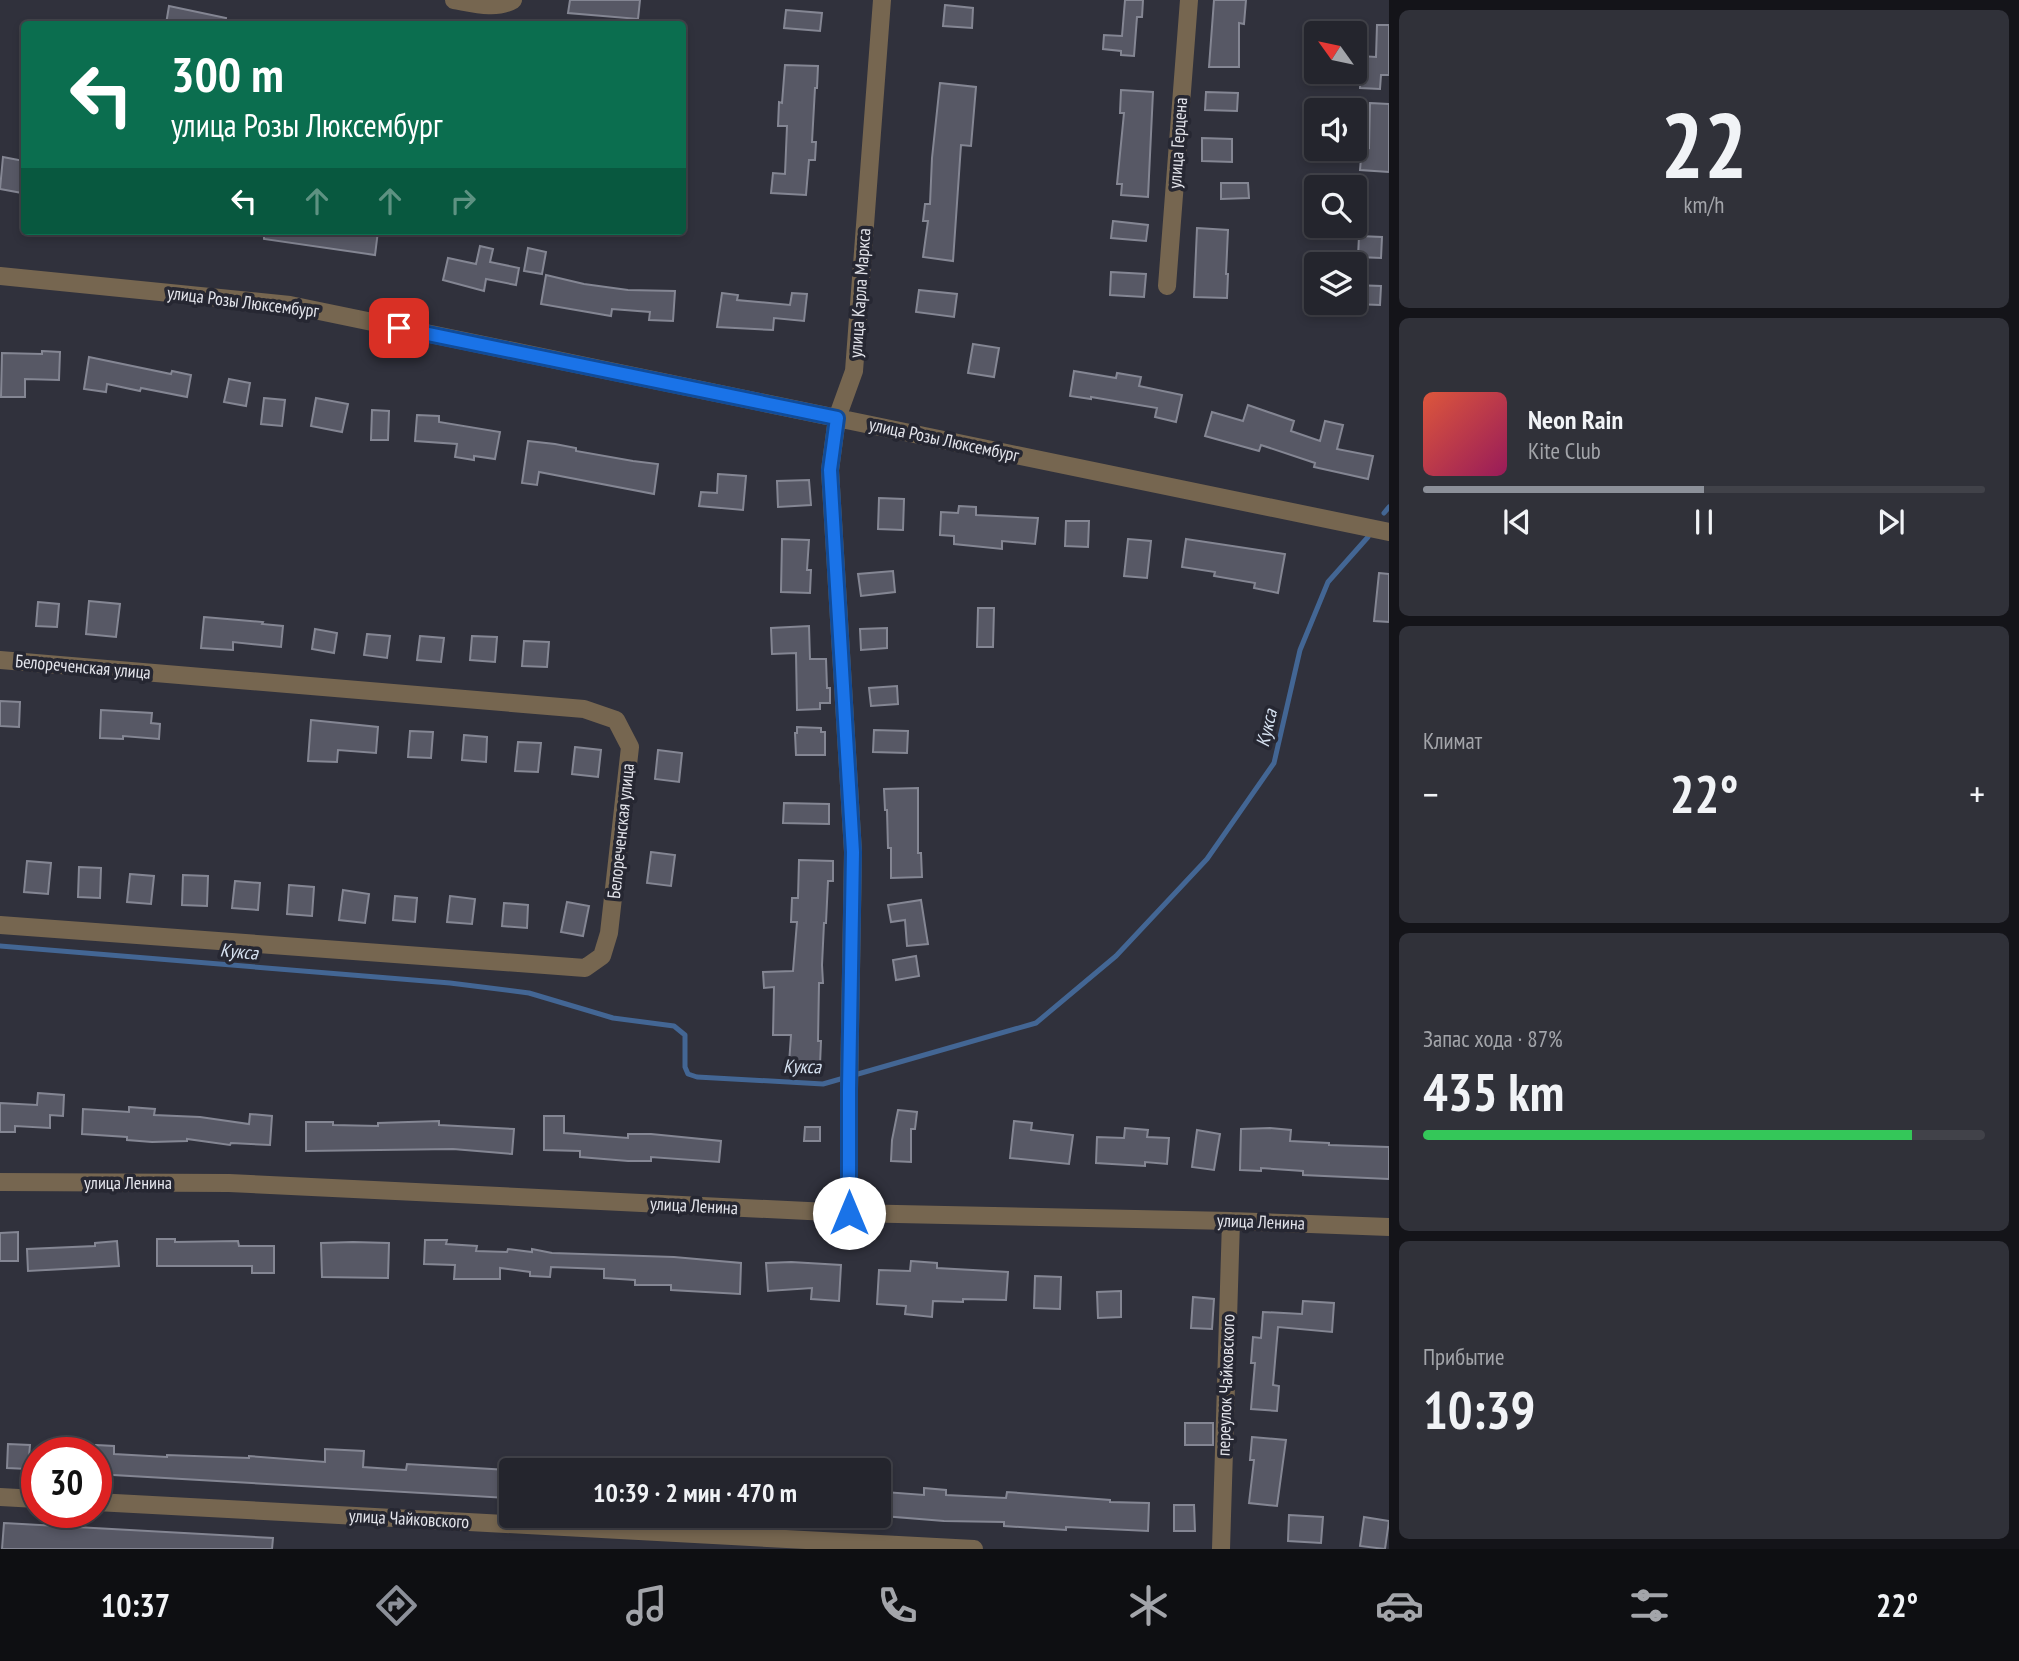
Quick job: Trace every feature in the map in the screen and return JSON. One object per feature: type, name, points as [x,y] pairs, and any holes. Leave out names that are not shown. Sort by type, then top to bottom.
[{"type":"street","points":[[454,0],[505,5],[513,0]]},
{"type":"street","name":"улица Карла Маркса","points":[[849,1213],[853,852],[830,470],[837,418],[854,371],[882,0]]},
{"type":"street","name":"улица Герцена","points":[[1167,286],[1189,0]]},
{"type":"street","name":"улица Розы Люксембург","points":[[0,276],[290,305],[1389,532]]},
{"type":"street","name":"Белореченская улица","points":[[0,660],[584,709],[616,720],[630,747],[609,933],[602,956],[585,968],[0,925]]},
{"type":"street","name":"улица Ленина","points":[[0,1182],[229,1183],[849,1213],[1389,1227]]},
{"type":"street","name":"переулок Чайковского","points":[[1221,1549],[1231,1221]]},
{"type":"street","points":[[0,1497],[21,1498]]},
{"type":"street","name":"улица Чайковского","points":[[112,1503],[974,1549]]},
{"type":"building","points":[[570,0],[640,0],[638,19],[568,13]]},
{"type":"building","points":[[1125,0],[1143,0],[1142,17],[1137,17],[1134,56],[1103,49],[1104,35],[1122,36]]},
{"type":"building","points":[[1214,0],[1246,0],[1244,24],[1239,23],[1239,67],[1209,67]]},
{"type":"building","points":[[945,5],[973,8],[972,28],[943,26]]},
{"type":"building","points":[[169,6],[226,18],[226,21],[166,21]]},
{"type":"building","points":[[786,10],[822,13],[820,31],[784,28]]},
{"type":"building","points":[[1377,25],[1389,25],[1389,75],[1381,75],[1380,89],[1360,88],[1360,84],[1367,84],[1367,56],[1376,57]]},
{"type":"building","points":[[785,65],[818,66],[812,142],[816,142],[815,160],[809,160],[806,195],[771,193],[773,173],[785,174],[787,126],[778,126]]},
{"type":"building","points":[[940,83],[976,87],[971,146],[961,145],[953,261],[923,257],[928,221],[923,221],[925,204],[930,204]]},
{"type":"building","points":[[1121,90],[1153,92],[1148,197],[1121,195],[1122,184],[1117,184],[1124,113],[1120,113]]},
{"type":"building","points":[[1206,92],[1238,93],[1237,111],[1205,110]]},
{"type":"building","points":[[1370,103],[1389,104],[1389,172],[1360,170],[1361,161],[1367,161]]},
{"type":"building","points":[[1202,138],[1232,139],[1232,162],[1202,161]]},
{"type":"building","points":[[3,157],[21,160],[21,193],[0,189]]},
{"type":"building","points":[[1221,183],[1248,183],[1249,198],[1221,199]]},
{"type":"building","points":[[1113,221],[1148,225],[1146,241],[1111,238]]},
{"type":"building","points":[[1197,228],[1228,230],[1227,298],[1194,297]]},
{"type":"building","points":[[264,235],[378,235],[375,255],[264,239]]},
{"type":"building","points":[[1382,237],[1381,258],[1367,257],[1367,252],[1358,252],[1359,238]]},
{"type":"building","points":[[480,246],[493,249],[490,262],[519,268],[516,285],[486,279],[484,291],[443,280],[448,258],[476,264]]},
{"type":"building","points":[[528,248],[546,252],[542,274],[524,271]]},
{"type":"building","points":[[1111,272],[1146,274],[1144,297],[1110,295]]},
{"type":"building","points":[[546,275],[628,290],[675,291],[673,321],[649,320],[650,312],[612,309],[611,316],[541,304]]},
{"type":"building","points":[[1367,285],[1381,286],[1380,305],[1367,304]]},
{"type":"building","points":[[919,290],[957,294],[954,317],[916,312]]},
{"type":"building","points":[[722,293],[738,295],[737,300],[790,305],[792,293],[807,294],[804,321],[774,318],[773,330],[717,327]]},
{"type":"building","points":[[973,344],[999,348],[994,377],[968,373]]},
{"type":"building","points":[[42,351],[60,352],[59,380],[25,379],[25,397],[1,397],[2,353],[42,354]]},
{"type":"building","points":[[89,357],[171,374],[172,371],[191,375],[187,397],[107,384],[106,392],[84,389]]},
{"type":"building","points":[[1074,371],[1116,378],[1117,373],[1141,377],[1139,386],[1182,395],[1176,422],[1155,417],[1157,408],[1070,396]]},
{"type":"building","points":[[229,379],[250,383],[246,406],[224,402]]},
{"type":"building","points":[[264,398],[285,400],[282,426],[261,424]]},
{"type":"building","points":[[316,398],[348,404],[342,432],[311,426]]},
{"type":"building","points":[[1248,405],[1294,421],[1291,431],[1320,441],[1325,421],[1343,425],[1337,449],[1373,456],[1368,479],[1314,467],[1315,463],[1261,445],[1259,451],[1205,436],[1212,412],[1243,421]]},
{"type":"building","points":[[372,410],[389,411],[388,440],[371,440]]},
{"type":"building","points":[[417,415],[439,416],[439,422],[500,432],[495,459],[455,457],[457,444],[415,441]]},
{"type":"building","points":[[528,441],[658,464],[654,494],[539,472],[537,485],[522,483]]},
{"type":"building","points":[[718,474],[746,476],[743,510],[699,506],[701,492],[717,493]]},
{"type":"building","points":[[809,480],[811,505],[778,507],[777,481]]},
{"type":"building","points":[[879,498],[904,499],[903,530],[878,529]]},
{"type":"building","points":[[959,506],[976,507],[976,515],[1038,518],[1035,544],[1002,541],[1002,549],[954,544],[954,536],[940,535],[941,512],[958,513]]},
{"type":"building","points":[[1066,521],[1089,521],[1088,547],[1065,546]]},
{"type":"building","points":[[782,539],[809,540],[807,570],[811,570],[810,593],[781,592]]},
{"type":"building","points":[[1128,539],[1151,541],[1147,578],[1124,576]]},
{"type":"building","points":[[1186,539],[1285,554],[1278,593],[1254,588],[1255,583],[1214,576],[1215,572],[1182,567]]},
{"type":"building","points":[[893,571],[895,592],[861,596],[858,574]]},
{"type":"building","points":[[1379,573],[1389,574],[1389,622],[1374,621]]},
{"type":"building","points":[[89,601],[120,604],[116,637],[86,634]]},
{"type":"building","points":[[38,602],[59,604],[57,627],[36,626]]},
{"type":"building","points":[[978,608],[994,608],[993,647],[977,647]]},
{"type":"building","points":[[204,617],[283,626],[281,647],[233,642],[233,650],[201,648]]},
{"type":"building","points":[[809,626],[810,659],[826,659],[830,703],[820,703],[820,709],[797,710],[796,653],[772,654],[771,628]]},
{"type":"building","points":[[887,628],[887,648],[861,650],[860,629]]},
{"type":"building","points":[[315,629],[337,633],[334,653],[312,649]]},
{"type":"building","points":[[367,634],[390,636],[387,658],[364,655]]},
{"type":"building","points":[[420,636],[444,638],[441,662],[417,660]]},
{"type":"building","points":[[472,636],[497,637],[495,662],[470,660]]},
{"type":"building","points":[[524,641],[549,642],[547,667],[522,666]]},
{"type":"building","points":[[897,686],[898,704],[871,706],[869,688]]},
{"type":"building","points":[[0,701],[20,702],[19,727],[0,726]]},
{"type":"building","points":[[101,710],[152,713],[151,723],[160,724],[159,739],[123,736],[123,739],[100,738]]},
{"type":"building","points":[[311,720],[378,727],[376,753],[338,750],[337,762],[308,761]]},
{"type":"building","points":[[797,727],[821,728],[821,732],[825,732],[825,755],[796,755]]},
{"type":"building","points":[[874,730],[908,731],[907,753],[873,752]]},
{"type":"building","points":[[410,731],[433,732],[431,758],[408,757]]},
{"type":"building","points":[[464,735],[487,737],[486,762],[462,760]]},
{"type":"building","points":[[518,742],[541,743],[538,772],[515,771]]},
{"type":"building","points":[[575,747],[601,750],[598,777],[572,774]]},
{"type":"building","points":[[658,750],[682,753],[679,782],[655,779]]},
{"type":"building","points":[[918,788],[918,853],[921,853],[922,877],[891,878],[891,848],[888,848],[884,789]]},
{"type":"building","points":[[784,803],[829,804],[829,824],[783,823]]},
{"type":"building","points":[[651,852],[675,855],[671,886],[647,883]]},
{"type":"building","points":[[799,860],[833,861],[833,881],[828,881],[824,923],[823,983],[819,983],[820,1065],[789,1064],[791,1035],[773,1035],[774,987],[764,988],[763,972],[793,971],[797,922],[791,922],[792,898],[798,898]]},
{"type":"building","points":[[27,861],[51,863],[48,894],[24,892]]},
{"type":"building","points":[[79,867],[101,868],[100,898],[78,897]]},
{"type":"building","points":[[130,874],[154,876],[151,904],[127,902]]},
{"type":"building","points":[[183,875],[208,876],[207,906],[182,905]]},
{"type":"building","points":[[235,881],[260,883],[258,910],[232,908]]},
{"type":"building","points":[[289,885],[314,887],[312,916],[287,914]]},
{"type":"building","points":[[343,890],[369,894],[365,923],[339,920]]},
{"type":"building","points":[[395,896],[417,898],[415,922],[393,920]]},
{"type":"building","points":[[450,896],[475,899],[472,924],[447,922]]},
{"type":"building","points":[[921,900],[928,944],[907,946],[905,920],[891,922],[888,905]]},
{"type":"building","points":[[567,902],[589,906],[583,936],[561,932]]},
{"type":"building","points":[[504,903],[528,905],[527,928],[502,926]]},
{"type":"building","points":[[916,956],[919,976],[896,980],[893,960]]},
{"type":"building","points":[[38,1093],[64,1095],[63,1116],[50,1115],[50,1128],[15,1126],[15,1132],[0,1132],[0,1103],[37,1105]]},
{"type":"building","points":[[129,1107],[155,1109],[154,1115],[200,1117],[249,1124],[250,1114],[272,1116],[270,1145],[230,1145],[187,1139],[152,1142],[127,1140],[127,1137],[82,1134],[83,1109],[129,1112]]},
{"type":"building","points":[[898,1110],[917,1112],[915,1129],[911,1129],[911,1162],[891,1161]]},
{"type":"building","points":[[544,1116],[564,1116],[564,1133],[628,1138],[628,1134],[651,1134],[721,1141],[719,1162],[651,1157],[651,1161],[628,1161],[580,1157],[580,1151],[544,1150]]},
{"type":"building","points":[[439,1121],[439,1125],[514,1129],[512,1154],[453,1149],[306,1151],[306,1122],[378,1126],[378,1123]]},
{"type":"building","points":[[1014,1121],[1032,1123],[1031,1130],[1073,1135],[1069,1164],[1010,1158]]},
{"type":"building","points":[[805,1127],[820,1127],[820,1141],[804,1141]]},
{"type":"building","points":[[1125,1128],[1148,1130],[1147,1137],[1169,1138],[1167,1164],[1145,1162],[1145,1166],[1096,1163],[1097,1137],[1124,1138]]},
{"type":"building","points":[[1241,1129],[1291,1130],[1290,1141],[1389,1147],[1389,1179],[1303,1175],[1303,1171],[1261,1168],[1261,1171],[1240,1170]]},
{"type":"building","points":[[1197,1130],[1220,1134],[1214,1170],[1192,1167]]},
{"type":"building","points":[[18,1232],[18,1261],[0,1261],[0,1233]]},
{"type":"building","points":[[157,1239],[175,1239],[175,1242],[238,1241],[239,1246],[274,1246],[274,1273],[252,1273],[252,1266],[157,1266]]},
{"type":"building","points":[[425,1240],[447,1240],[446,1244],[477,1246],[476,1251],[507,1252],[508,1249],[532,1252],[532,1249],[552,1253],[674,1257],[741,1263],[740,1294],[671,1290],[671,1285],[635,1285],[635,1280],[604,1278],[604,1269],[551,1267],[550,1277],[530,1276],[530,1272],[500,1268],[500,1279],[454,1279],[455,1265],[424,1264]]},
{"type":"building","points":[[117,1241],[119,1266],[28,1271],[27,1249],[95,1246],[95,1243]]},
{"type":"building","points":[[321,1243],[389,1243],[388,1278],[322,1277]]},
{"type":"building","points":[[911,1261],[937,1263],[937,1268],[1008,1272],[1006,1300],[933,1301],[932,1317],[905,1314],[906,1306],[877,1304],[879,1270],[910,1271]]},
{"type":"building","points":[[766,1263],[841,1265],[839,1301],[811,1299],[812,1288],[768,1291]]},
{"type":"building","points":[[1035,1276],[1061,1277],[1060,1309],[1034,1308]]},
{"type":"building","points":[[1121,1291],[1121,1317],[1098,1318],[1097,1292]]},
{"type":"building","points":[[1193,1297],[1214,1299],[1212,1329],[1191,1328]]},
{"type":"building","points":[[1303,1301],[1334,1303],[1332,1332],[1278,1327],[1273,1385],[1279,1386],[1277,1411],[1251,1409],[1255,1363],[1251,1363],[1253,1337],[1261,1338],[1263,1312],[1302,1314]]},
{"type":"building","points":[[1185,1423],[1213,1423],[1213,1445],[1185,1445]]},
{"type":"building","points":[[1252,1437],[1286,1440],[1277,1506],[1249,1503],[1254,1460],[1250,1460]]},
{"type":"building","points":[[8,1444],[21,1445],[21,1469],[7,1468]]},
{"type":"building","points":[[112,1446],[114,1454],[167,1457],[249,1456],[325,1462],[325,1449],[364,1451],[363,1467],[406,1470],[407,1464],[499,1469],[499,1498],[112,1475]]},
{"type":"building","points":[[924,1488],[946,1490],[946,1495],[1006,1498],[1007,1492],[1149,1503],[1148,1531],[1066,1527],[1066,1530],[1004,1526],[1004,1522],[891,1517],[891,1492],[924,1495]]},
{"type":"building","points":[[1174,1505],[1194,1505],[1195,1531],[1174,1531]]},
{"type":"building","points":[[1289,1515],[1323,1517],[1321,1543],[1288,1541]]},
{"type":"building","points":[[1364,1517],[1389,1521],[1385,1549],[1360,1546]]},
{"type":"building","points":[[4,1523],[21,1524],[21,1528],[94,1528],[273,1538],[272,1549],[2,1549]]},
{"type":"waterway","name":"Кукса","points":[[1384,513],[1389,507]]},
{"type":"waterway","name":"Кукса","points":[[0,946],[450,983],[529,993],[613,1018],[674,1026],[685,1035],[685,1067],[688,1074],[697,1077],[823,1084],[1036,1023],[1116,956],[1207,859],[1274,763],[1300,650],[1328,582],[1368,537]]},
{"type":"route","points":[[399,328],[837,418],[830,470],[853,852],[849,1213]]}]
